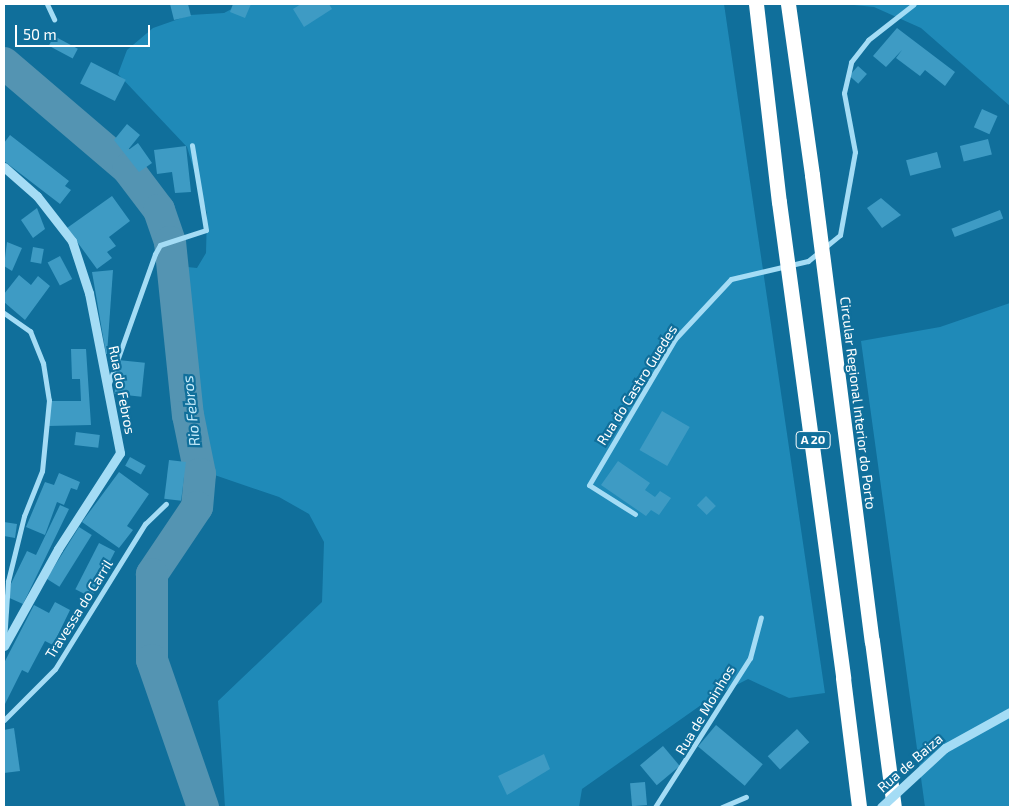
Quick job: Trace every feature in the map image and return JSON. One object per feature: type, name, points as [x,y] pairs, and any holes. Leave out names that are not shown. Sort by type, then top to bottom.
[{"type":"highway","name":"A 20","points":[[756,4],[779,202],[859,807]]},
{"type":"highway","name":"Circular Regional Interior do Porto","points":[[788,4],[894,807]]},
{"type":"street","points":[[47,4],[54,18]]},
{"type":"street","name":"Rua do Castro Guedes","points":[[635,514],[589,485],[675,339],[731,279],[808,261],[840,236],[855,152],[844,93],[851,62],[868,40],[914,4]]},
{"type":"street","points":[[107,389],[154,254],[163,244],[206,230],[192,145]]},
{"type":"street","name":"Rua do Febros","points":[[4,167],[37,196],[72,240],[89,293],[120,453],[58,549],[4,646]]},
{"type":"street","points":[[4,313],[30,331],[43,363],[49,400],[42,472],[24,516],[8,581],[4,641]]},
{"type":"street","name":"Travessa do Carril","points":[[4,720],[55,668],[145,524],[166,504]]},
{"type":"street","name":"Rua de Moinhos","points":[[655,807],[750,658],[761,617]]},
{"type":"street","name":"Rua de Baiza","points":[[881,807],[945,748],[1010,712]]},
{"type":"street","points":[[722,807],[746,797]]},
{"type":"shaded area","points":[[241,4],[724,4],[825,693],[789,698],[748,679],[711,698],[582,789],[579,807],[225,807],[218,701],[322,602],[324,542],[309,514],[279,497],[197,469],[158,264],[197,268],[206,253],[207,213],[187,147],[118,74],[127,50],[153,28],[190,15],[224,13]]},
{"type":"shaded area","points":[[844,4],[1010,4],[1010,106],[921,28],[874,7]]},
{"type":"shaded area","points":[[1010,303],[1010,807],[925,807],[861,341],[940,327]]},
{"type":"building","points":[[170,4],[188,4],[191,16],[174,20]]},
{"type":"building","points":[[233,4],[251,4],[245,18],[230,12]]},
{"type":"building","points":[[301,4],[329,4],[332,9],[304,27],[293,9]]},
{"type":"building","points":[[897,28],[955,72],[945,86],[925,70],[920,76],[896,58],[902,50],[886,67],[873,56]]},
{"type":"building","points":[[54,36],[78,49],[73,58],[49,46]]},
{"type":"building","points":[[91,62],[126,80],[115,101],[80,83]]},
{"type":"building","points":[[858,66],[867,74],[858,84],[849,76]]},
{"type":"building","points":[[982,109],[998,116],[989,134],[974,127]]},
{"type":"building","points":[[127,124],[140,135],[127,151],[138,143],[152,163],[139,172],[114,140]]},
{"type":"building","points":[[10,135],[69,181],[65,186],[71,190],[60,204],[4,161],[4,143]]},
{"type":"building","points":[[988,139],[992,155],[964,162],[960,146]]},
{"type":"building","points":[[186,146],[191,192],[175,193],[172,172],[157,174],[154,150]]},
{"type":"building","points":[[937,152],[941,167],[910,176],[906,160]]},
{"type":"building","points":[[112,196],[130,221],[109,237],[116,246],[107,252],[112,258],[97,269],[67,228]]},
{"type":"building","points":[[881,198],[901,215],[882,228],[867,208]]},
{"type":"building","points":[[37,208],[45,229],[33,238],[21,220]]},
{"type":"building","points":[[1000,210],[1003,218],[955,237],[951,229]]},
{"type":"building","points":[[7,242],[22,248],[12,271],[4,266]]},
{"type":"building","points":[[33,247],[44,249],[41,264],[30,262]]},
{"type":"building","points":[[60,256],[72,279],[60,286],[48,263]]},
{"type":"building","points":[[113,270],[107,354],[106,354],[92,272]]},
{"type":"building","points":[[19,275],[31,285],[38,276],[50,286],[25,320],[4,302],[4,294]]},
{"type":"building","points":[[71,349],[86,349],[91,425],[48,426],[48,401],[81,401],[80,379],[72,379]]},
{"type":"building","points":[[118,360],[145,363],[141,397],[114,394]]},
{"type":"building","points":[[662,411],[690,427],[667,466],[640,450]]},
{"type":"building","points":[[76,432],[100,435],[98,448],[74,445]]},
{"type":"building","points":[[130,457],[146,466],[141,474],[125,466]]},
{"type":"building","points":[[169,460],[186,462],[181,501],[164,499]]},
{"type":"building","points":[[618,461],[650,483],[645,490],[655,497],[660,491],[671,498],[659,515],[651,510],[646,516],[601,485]]},
{"type":"building","points":[[119,472],[149,494],[127,526],[133,530],[119,548],[82,522]]},
{"type":"building","points":[[59,473],[80,482],[77,490],[71,488],[64,505],[57,502],[45,535],[26,527],[45,482],[54,485]]},
{"type":"building","points":[[706,496],[716,506],[707,515],[697,505]]},
{"type":"building","points":[[60,505],[69,509],[23,604],[5,596],[27,551],[36,555]]},
{"type":"building","points":[[4,522],[17,524],[15,538],[4,536]]},
{"type":"building","points":[[79,527],[92,535],[59,587],[47,579]]},
{"type":"building","points":[[99,543],[115,551],[91,598],[75,589]]},
{"type":"building","points":[[55,602],[70,610],[53,645],[45,641],[28,673],[22,670],[4,706],[4,663],[34,605],[49,613]]},
{"type":"building","points":[[716,725],[763,764],[745,786],[698,746]]},
{"type":"building","points":[[14,728],[20,771],[4,773],[4,730]]},
{"type":"building","points":[[797,729],[809,742],[780,769],[768,756]]},
{"type":"building","points":[[663,746],[680,766],[657,785],[640,765]]},
{"type":"building","points":[[544,754],[550,769],[507,795],[498,776]]},
{"type":"building","points":[[645,782],[647,805],[632,806],[630,783]]},
{"type":"waterway","name":"Rio Febros","points":[[4,63],[128,169],[159,210],[170,242],[188,415],[200,474],[197,507],[152,574],[152,660],[203,807]]}]
